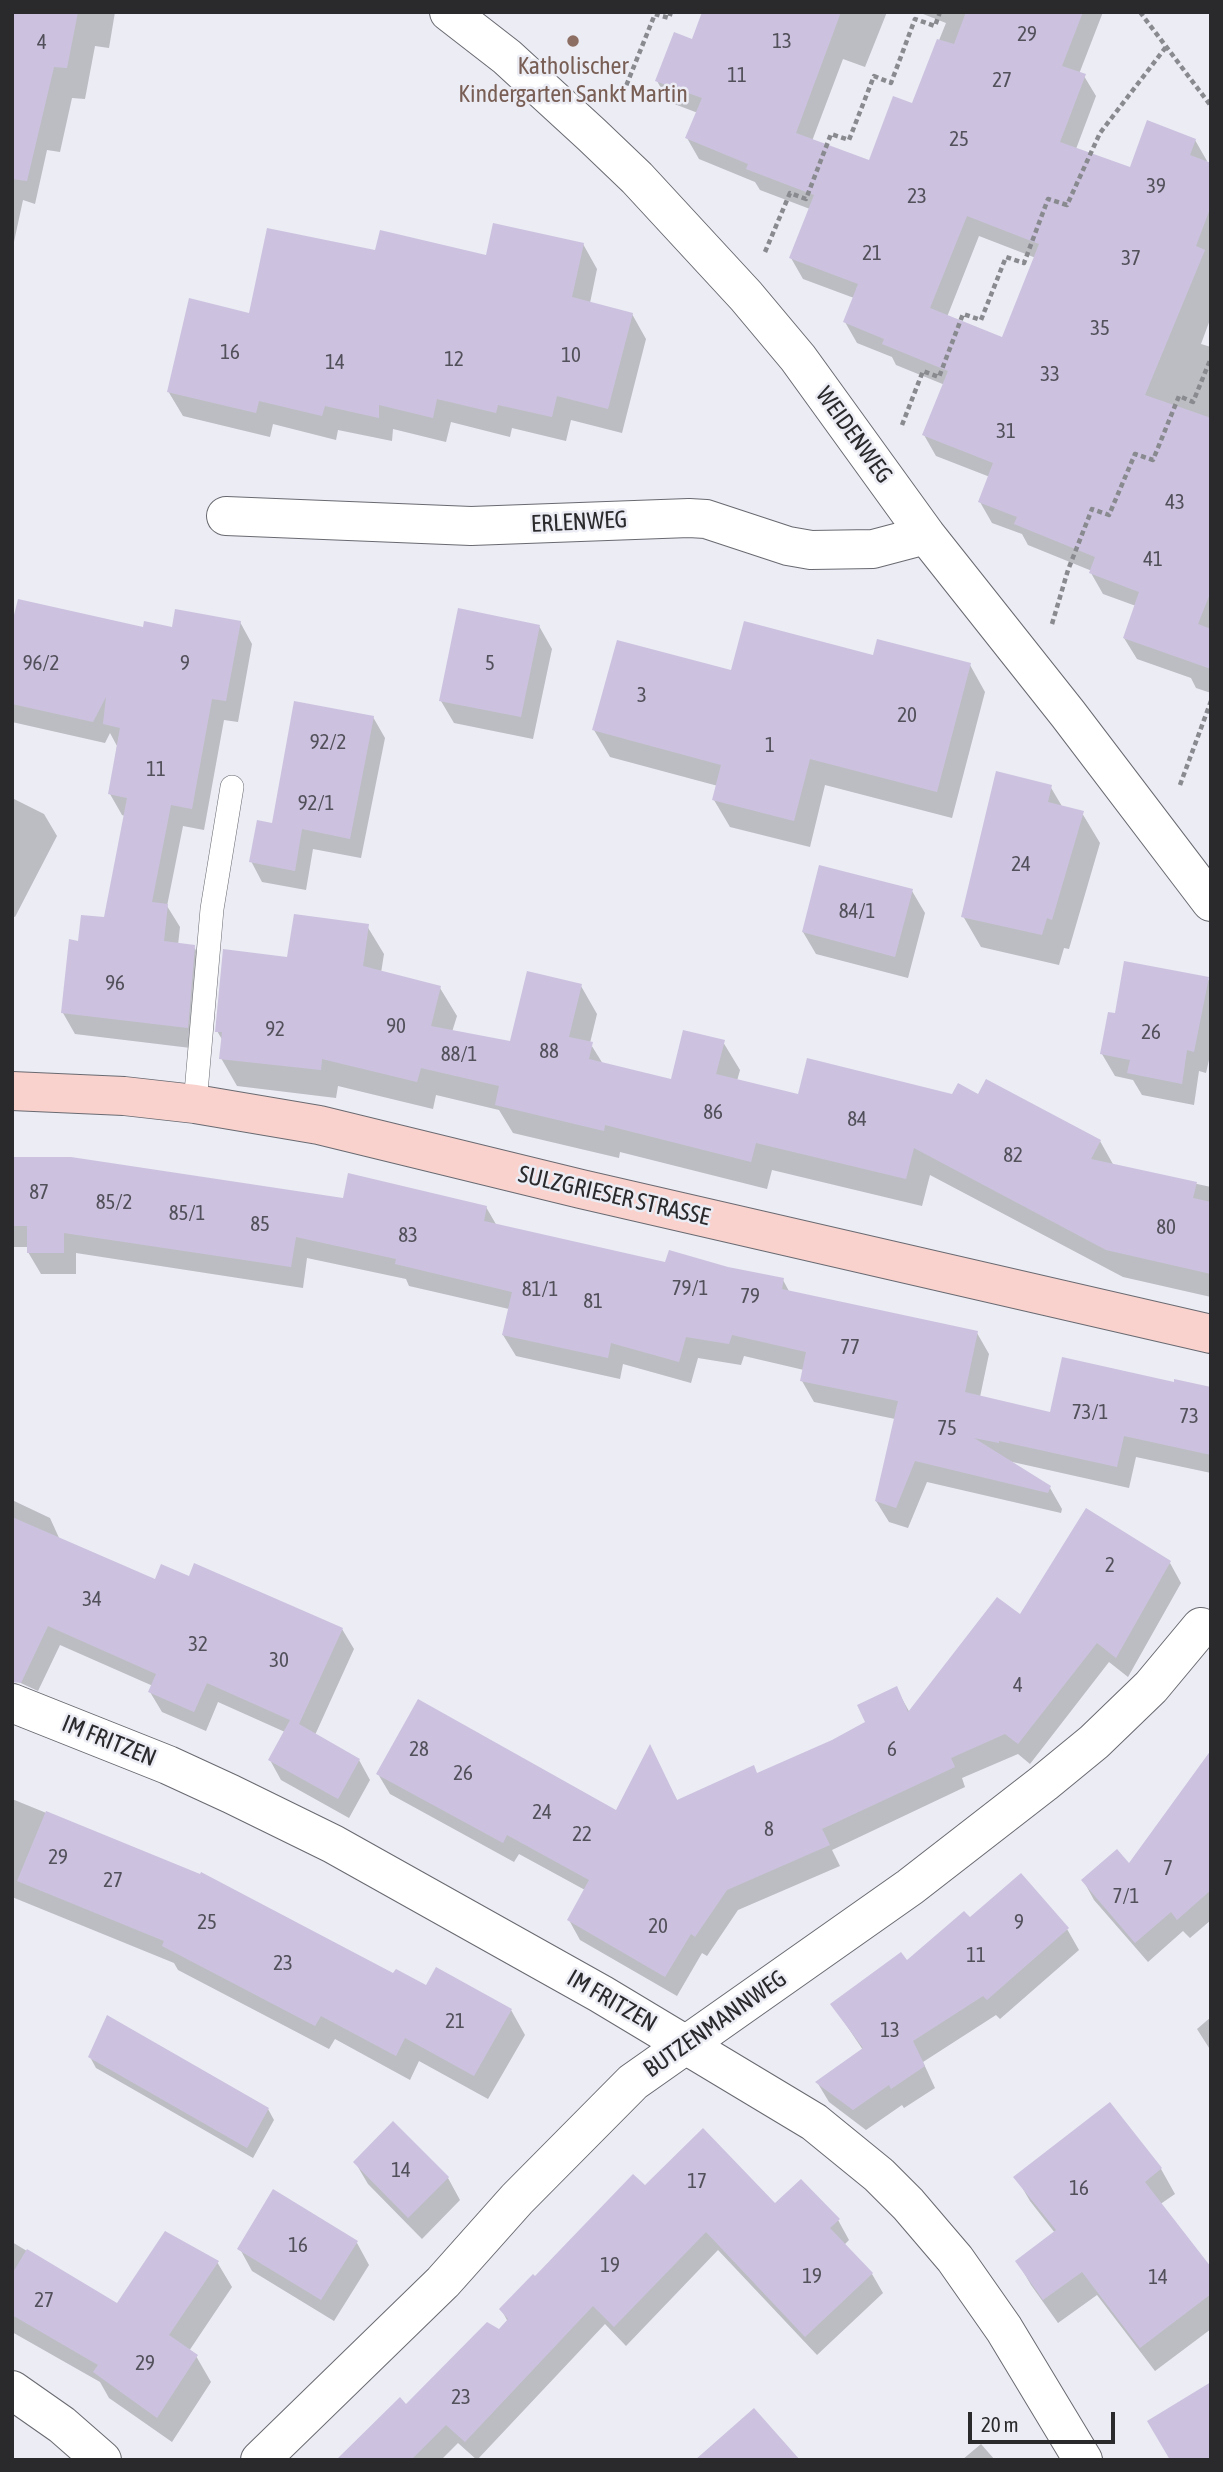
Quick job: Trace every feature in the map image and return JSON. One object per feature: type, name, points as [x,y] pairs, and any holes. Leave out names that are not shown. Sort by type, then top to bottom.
[{"type":"main road","name":"SULZGRIESER STRASSE","points":[[16,1095],[124,1096],[195,1104],[319,1125],[581,1189],[1211,1334]]},
{"type":"street","name":"WEIDENWEG","points":[[449,12],[507,57],[592,135],[646,187],[746,296],[798,358],[926,535],[1211,902]]},
{"type":"street","name":"ERLENWEG","points":[[226,516],[471,526],[689,518],[706,519],[788,546],[811,550],[873,549],[926,535]]},
{"type":"street","name":"BUTZENMANNWEG","points":[[260,2460],[443,2282],[517,2199],[621,2093],[685,2043],[909,1887],[1054,1774],[1114,1724],[1151,1687],[1201,1627]]},
{"type":"street","name":"IM FRITZEN","points":[[12,1703],[168,1765],[311,1833],[601,1994],[814,2122],[857,2155],[908,2204],[948,2250],[980,2293],[1083,2460]]},
{"type":"street","points":[[12,2390],[62,2425],[102,2460]]},
{"type":"lane","points":[[195,1104],[214,897],[232,787]]},
{"type":"path","points":[[592,135],[622,98],[655,14],[669,18],[671,12]]},
{"type":"path","points":[[746,296],[790,193],[806,199],[831,134],[849,140],[874,76],[891,83],[915,19],[935,26],[940,12]]},
{"type":"path","points":[[1140,12],[1211,106]]},
{"type":"path","points":[[878,468],[902,424],[923,371],[939,377],[963,314],[981,320],[1006,257],[1024,263],[1048,199],[1067,205],[1094,143],[1166,47]]},
{"type":"path","points":[[1021,654],[1054,620],[1068,570],[1092,509],[1109,515],[1135,454],[1153,460],[1179,396],[1193,402],[1211,358]]},
{"type":"path","points":[[1156,830],[1175,798],[1211,701]]},
{"type":"building","points":[[12,12],[78,12],[67,68],[54,67],[27,181],[12,179]]},
{"type":"building","points":[[702,12],[841,12],[796,133],[869,160],[893,96],[912,103],[937,39],[954,44],[966,12],[1083,12],[1062,66],[1086,74],[1060,142],[1130,167],[1147,120],[1196,139],[1190,155],[1211,163],[1211,206],[1196,246],[1205,250],[1145,395],[1211,418],[1211,591],[1198,624],[1211,629],[1211,669],[1123,638],[1139,592],[1089,573],[1095,557],[1014,524],[1017,517],[978,502],[993,463],[922,435],[948,371],[882,344],[884,339],[843,322],[858,284],[789,258],[814,195],[746,169],[748,164],[685,138],[702,98],[655,81],[674,32],[692,39]],"holes":[[[967,216],[1039,244],[1002,337],[930,308]]]},
{"type":"building","points":[[493,223],[584,243],[572,297],[633,313],[608,409],[557,396],[552,417],[498,405],[496,413],[437,399],[433,418],[379,405],[379,418],[325,406],[322,416],[259,401],[256,413],[167,392],[189,298],[249,313],[267,228],[375,250],[380,230],[486,255]]},
{"type":"building","points":[[18,599],[143,627],[144,621],[172,627],[175,609],[241,621],[226,701],[212,699],[192,809],[171,805],[152,902],[168,904],[164,941],[195,945],[188,1028],[61,1013],[69,939],[78,941],[81,915],[104,917],[127,798],[108,794],[120,728],[103,724],[106,697],[93,722],[12,704],[12,623]]},
{"type":"building","points":[[458,608],[540,625],[521,717],[439,701]]},
{"type":"building","points":[[744,621],[873,655],[877,639],[971,663],[937,792],[810,759],[794,821],[712,800],[721,765],[592,730],[617,640],[731,670]]},
{"type":"building","points":[[294,701],[374,716],[350,839],[302,829],[295,871],[249,862],[257,820],[272,823]]},
{"type":"building","points":[[996,771],[1052,785],[1048,802],[1084,811],[1052,920],[1047,918],[1042,935],[961,917]]},
{"type":"building","points":[[819,865],[913,889],[895,957],[802,932]]},
{"type":"building","points":[[294,914],[369,924],[363,966],[441,986],[431,1026],[510,1041],[527,971],[582,984],[569,1037],[593,1042],[589,1059],[671,1079],[683,1030],[725,1040],[716,1074],[798,1094],[807,1058],[952,1094],[958,1083],[978,1094],[986,1079],[1101,1140],[1091,1159],[1197,1182],[1193,1198],[1211,1202],[1211,1274],[1106,1250],[914,1148],[906,1179],[756,1143],[751,1162],[605,1125],[604,1131],[495,1105],[499,1086],[421,1068],[417,1082],[322,1059],[321,1070],[219,1059],[222,1032],[215,1032],[223,949],[287,957]]},
{"type":"building","points":[[1124,961],[1209,977],[1194,1052],[1187,1050],[1182,1084],[1127,1073],[1130,1060],[1100,1054],[1108,1012],[1115,1013]]},
{"type":"building","points":[[12,1157],[71,1157],[343,1198],[348,1173],[487,1206],[484,1221],[665,1262],[669,1250],[728,1267],[784,1278],[782,1289],[978,1331],[965,1392],[1050,1412],[1062,1357],[1174,1382],[1174,1379],[1211,1387],[1211,1455],[1124,1436],[1117,1467],[974,1438],[1051,1486],[1048,1493],[915,1461],[896,1508],[875,1501],[898,1401],[800,1381],[806,1352],[732,1335],[729,1344],[686,1337],[679,1362],[611,1343],[608,1358],[502,1335],[512,1292],[395,1264],[396,1259],[296,1237],[291,1267],[64,1233],[64,1253],[27,1253],[27,1226],[12,1226]]},
{"type":"building","points":[[1086,1508],[1171,1561],[1116,1658],[1097,1643],[1018,1744],[1005,1734],[951,1758],[955,1767],[822,1829],[830,1845],[727,1890],[695,1937],[691,1934],[665,1977],[567,1920],[589,1880],[507,1835],[503,1843],[376,1774],[418,1699],[616,1810],[650,1744],[677,1800],[754,1765],[757,1773],[832,1740],[865,1722],[857,1705],[897,1686],[908,1712],[997,1597],[1020,1614]]},
{"type":"building","points":[[12,1517],[155,1579],[161,1564],[189,1576],[194,1563],[343,1628],[299,1724],[360,1759],[338,1799],[268,1760],[290,1720],[207,1683],[194,1712],[148,1692],[156,1674],[48,1626],[21,1683],[12,1682]]},
{"type":"building","points":[[1211,1750],[1211,1890],[1177,1920],[1171,1912],[1135,1943],[1081,1880],[1117,1849],[1129,1863]]},
{"type":"building","points":[[46,1811],[200,1874],[201,1872],[393,1973],[396,1969],[426,1985],[436,1967],[512,2009],[474,2076],[405,2038],[396,2056],[321,2016],[315,2026],[162,1946],[164,1941],[17,1881]]},
{"type":"building","points":[[1021,1873],[1069,1928],[987,2000],[983,1996],[913,2041],[925,2066],[891,2089],[889,2085],[853,2110],[815,2082],[863,2048],[830,2004],[901,1952],[907,1960],[964,1911],[970,1917]]},
{"type":"building","points":[[107,2015],[269,2108],[247,2148],[88,2057]]},
{"type":"building","points":[[1110,2102],[1162,2168],[1145,2182],[1211,2267],[1211,2294],[1140,2348],[1082,2272],[1043,2300],[1015,2261],[1056,2230],[1013,2177]]},
{"type":"building","points":[[393,2121],[449,2177],[408,2218],[353,2162]]},
{"type":"building","points":[[703,2128],[775,2203],[801,2179],[840,2219],[830,2228],[873,2273],[805,2337],[706,2232],[614,2327],[593,2306],[465,2442],[446,2425],[411,2460],[336,2460],[400,2397],[406,2404],[487,2322],[499,2329],[508,2319],[499,2309],[533,2274],[535,2276],[633,2174],[645,2185]]},
{"type":"building","points":[[273,2189],[358,2241],[321,2300],[237,2249]]},
{"type":"building","points":[[165,2231],[219,2261],[169,2335],[198,2355],[157,2418],[93,2372],[98,2365],[12,2315],[12,2274],[27,2249],[117,2303]]},
{"type":"building","points":[[1211,2382],[1211,2460],[1170,2460],[1147,2421]]},
{"type":"building","points":[[754,2408],[800,2460],[695,2460]]},
{"type":"place","name":"Katholischer Kindergarten Sankt Martin","points":[[573,41]]}]
